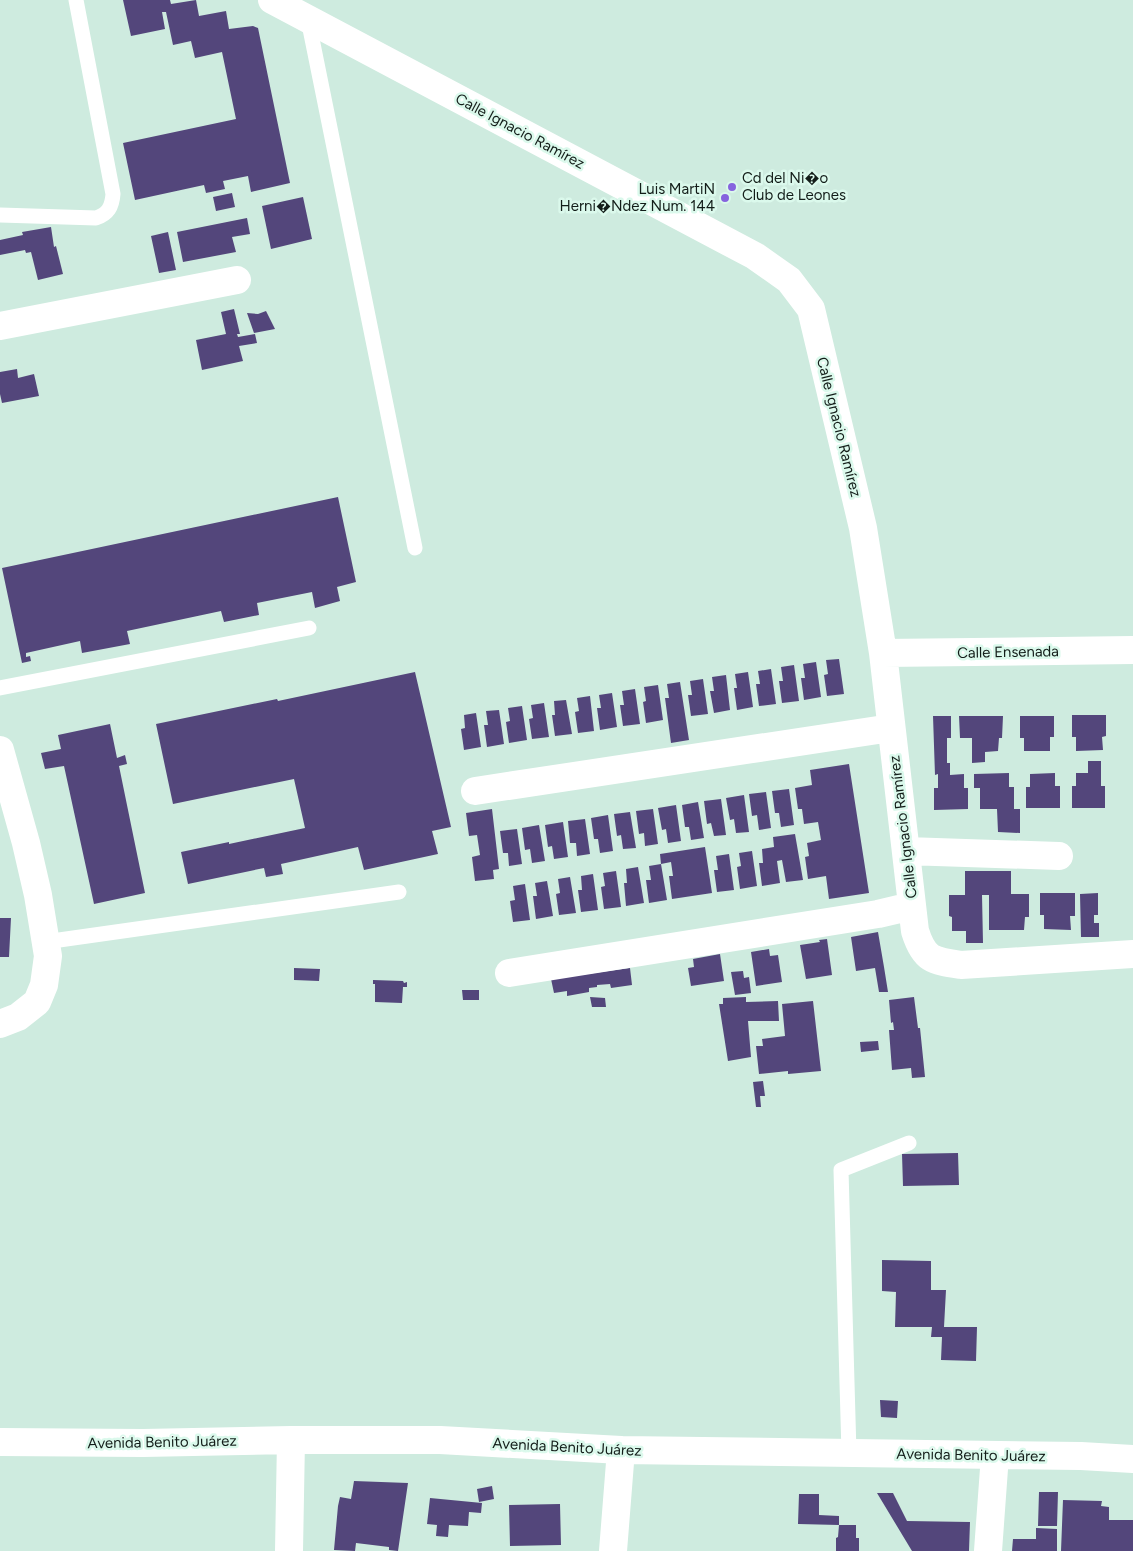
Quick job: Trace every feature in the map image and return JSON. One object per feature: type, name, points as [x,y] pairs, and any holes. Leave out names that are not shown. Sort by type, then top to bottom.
[{"type":"street","name":"Calle Ignacio Ramírez","points":[[272,0],[755,256],[790,280],[811,309],[863,528],[882,653],[915,931],[920,947],[929,957],[942,962],[961,965],[1133,954]]},
{"type":"street","points":[[0,326],[238,280]]},
{"type":"street","name":"Calle Ensenada","points":[[882,653],[1133,650]]},
{"type":"street","points":[[475,791],[891,728]]},
{"type":"street","points":[[0,750],[26,843],[38,895],[48,956],[44,985],[37,1002],[18,1017],[0,1024]]},
{"type":"street","points":[[906,851],[1059,856]]},
{"type":"street","points":[[509,972],[878,914],[912,906]]},
{"type":"street","points":[[290,1551],[291,1440]]},
{"type":"street","name":"Avenida Benito Juárez","points":[[0,1442],[143,1443],[291,1440],[440,1440],[621,1450],[1080,1456],[1133,1459]]},
{"type":"street","points":[[613,1551],[621,1450]]},
{"type":"street","points":[[988,1551],[995,1455]]},
{"type":"lane","points":[[0,215],[96,218],[103,215],[109,209],[112,202],[76,0]]},
{"type":"lane","points":[[308,19],[415,548]]},
{"type":"lane","points":[[0,688],[309,628]]},
{"type":"lane","points":[[46,942],[399,892]]},
{"type":"lane","points":[[849,1453],[842,1170],[908,1143]]},
{"type":"building","points":[[123,0],[170,0],[171,4],[196,0],[199,16],[226,11],[229,29],[253,26],[258,28],[290,183],[251,192],[248,176],[223,181],[225,189],[206,193],[204,185],[135,200],[123,143],[236,119],[222,52],[195,58],[191,41],[173,45],[166,12],[162,12],[165,29],[131,36]]},
{"type":"building","points":[[232,193],[235,207],[216,211],[213,197]]},
{"type":"building","points":[[303,197],[312,239],[271,249],[262,206]]},
{"type":"building","points":[[247,218],[250,234],[232,237],[236,252],[183,262],[177,232]]},
{"type":"building","points":[[51,227],[54,247],[56,246],[63,274],[38,280],[31,252],[26,253],[25,250],[0,255],[0,240],[23,235],[22,232]]},
{"type":"building","points":[[168,232],[176,270],[159,273],[151,236]]},
{"type":"building","points":[[234,309],[240,334],[237,334],[238,337],[255,334],[257,343],[239,346],[243,361],[202,370],[196,340],[226,334],[221,312]]},
{"type":"building","points":[[266,311],[275,329],[254,333],[247,313],[258,314]]},
{"type":"building","points":[[17,369],[18,378],[34,374],[39,396],[2,403],[0,372]]},
{"type":"building","points":[[338,497],[356,582],[337,587],[340,601],[315,608],[312,592],[257,603],[259,615],[224,622],[221,611],[127,631],[130,644],[82,653],[80,641],[26,653],[26,657],[30,656],[31,661],[22,663],[2,568]]},
{"type":"building","points":[[839,659],[844,694],[827,696],[824,675],[828,674],[826,660]]},
{"type":"building","points":[[816,662],[821,697],[804,700],[801,678],[805,678],[803,664]]},
{"type":"building","points":[[794,665],[799,701],[782,703],[779,681],[783,681],[781,667]]},
{"type":"building","points":[[771,669],[776,704],[759,706],[756,684],[760,684],[758,671]]},
{"type":"building","points":[[415,672],[451,827],[432,831],[438,854],[364,870],[358,847],[281,864],[283,874],[266,877],[264,868],[188,884],[181,852],[305,828],[294,779],[173,804],[156,724]]},
{"type":"building","points":[[748,672],[753,707],[737,710],[734,688],[737,688],[735,674]]},
{"type":"building","points":[[726,675],[730,710],[714,713],[710,691],[714,691],[712,677]]},
{"type":"building","points":[[703,679],[708,714],[691,716],[688,695],[692,695],[690,681]]},
{"type":"building","points":[[680,682],[689,740],[671,743],[665,698],[669,698],[667,684]]},
{"type":"building","points":[[658,685],[663,720],[646,723],[643,702],[646,701],[644,687]]},
{"type":"building","points":[[635,689],[640,724],[623,726],[620,705],[624,705],[622,691]]},
{"type":"building","points":[[612,693],[617,727],[600,730],[597,708],[601,708],[599,695]]},
{"type":"building","points":[[590,696],[594,731],[578,733],[575,712],[579,711],[577,698]]},
{"type":"building","points":[[566,700],[572,734],[555,736],[552,715],[555,715],[554,701]]},
{"type":"building","points":[[544,703],[549,737],[532,739],[529,719],[533,718],[531,705]]},
{"type":"building","points":[[522,706],[527,740],[509,743],[506,722],[510,721],[508,708]]},
{"type":"building","points":[[499,710],[504,744],[487,747],[484,725],[488,725],[486,711]]},
{"type":"building","points":[[476,713],[481,747],[464,750],[461,729],[465,728],[464,715]]},
{"type":"building","points":[[1072,715],[1106,715],[1106,736],[1102,737],[1103,750],[1076,751],[1076,737],[1072,737]]},
{"type":"building","points":[[933,716],[951,716],[951,738],[947,738],[947,763],[950,763],[950,775],[964,774],[964,788],[968,788],[968,809],[934,810],[934,788],[938,788],[938,774],[935,775]]},
{"type":"building","points":[[959,716],[1003,716],[1002,738],[999,738],[998,751],[985,752],[985,762],[972,763],[972,738],[960,738]]},
{"type":"building","points":[[1020,716],[1054,716],[1054,737],[1050,737],[1050,751],[1024,751],[1024,738],[1020,738]]},
{"type":"building","points":[[110,724],[117,758],[125,755],[127,764],[119,766],[145,893],[94,904],[64,766],[45,769],[41,753],[61,749],[58,735]]},
{"type":"building","points":[[1088,761],[1101,761],[1101,786],[1105,786],[1105,808],[1072,808],[1072,786],[1076,786],[1076,773],[1088,773]]},
{"type":"building","points":[[849,764],[869,893],[829,899],[826,876],[808,879],[805,857],[809,856],[807,843],[821,840],[818,822],[804,824],[802,809],[798,809],[795,788],[812,785],[810,770]]},
{"type":"building","points":[[1009,773],[1009,787],[1014,787],[1014,809],[1020,809],[1020,833],[998,832],[997,809],[980,809],[980,788],[974,788],[974,774]]},
{"type":"building","points":[[1055,773],[1055,786],[1060,786],[1060,808],[1026,808],[1026,787],[1030,787],[1030,774]]},
{"type":"building","points":[[789,789],[794,825],[781,827],[779,813],[775,813],[772,791]]},
{"type":"building","points":[[766,792],[771,828],[759,830],[757,815],[752,816],[749,794]]},
{"type":"building","points":[[744,795],[749,832],[736,833],[734,819],[730,820],[726,798]]},
{"type":"building","points":[[721,799],[726,835],[714,836],[711,823],[707,824],[704,801]]},
{"type":"building","points":[[698,802],[704,838],[691,840],[689,827],[685,827],[682,805]]},
{"type":"building","points":[[676,805],[681,841],[668,843],[666,829],[662,830],[658,808]]},
{"type":"building","points":[[492,809],[499,869],[493,870],[494,879],[475,881],[472,857],[480,855],[477,835],[469,836],[466,813]]},
{"type":"building","points":[[653,809],[658,844],[645,846],[644,833],[639,834],[636,811]]},
{"type":"building","points":[[630,812],[636,848],[623,849],[621,835],[617,836],[614,814]]},
{"type":"building","points":[[608,815],[613,851],[600,853],[598,839],[594,839],[591,818]]},
{"type":"building","points":[[585,819],[590,854],[577,856],[576,843],[570,843],[568,821]]},
{"type":"building","points":[[563,822],[568,857],[554,859],[552,846],[548,847],[545,825]]},
{"type":"building","points":[[539,825],[545,861],[532,863],[530,849],[525,850],[522,828]]},
{"type":"building","points":[[517,829],[522,864],[509,866],[508,853],[503,853],[500,831]]},
{"type":"building","points":[[795,834],[803,880],[786,882],[782,860],[777,861],[780,883],[762,886],[759,863],[763,863],[762,849],[774,847],[773,837]]},
{"type":"building","points":[[705,847],[712,893],[672,899],[669,876],[673,876],[671,862],[661,864],[660,854]]},
{"type":"building","points":[[752,851],[757,886],[740,889],[737,867],[741,866],[739,853]]},
{"type":"building","points":[[729,854],[734,890],[717,892],[714,870],[718,870],[716,856]]},
{"type":"building","points":[[661,864],[667,900],[649,903],[646,880],[651,880],[649,866]]},
{"type":"building","points":[[638,867],[644,903],[626,906],[624,883],[627,883],[626,869]]},
{"type":"building","points":[[616,871],[621,907],[604,909],[601,887],[605,886],[603,873]]},
{"type":"building","points":[[965,871],[1011,871],[1011,894],[1029,894],[1029,917],[1025,917],[1024,930],[989,930],[989,895],[982,895],[983,943],[966,943],[966,931],[952,931],[952,917],[949,916],[949,895],[965,895]]},
{"type":"building","points":[[593,874],[598,910],[581,912],[578,890],[582,890],[581,876]]},
{"type":"building","points":[[570,877],[576,913],[559,915],[556,894],[560,893],[558,879]]},
{"type":"building","points":[[547,881],[553,916],[536,919],[533,896],[537,896],[535,883]]},
{"type":"building","points":[[525,884],[530,920],[513,922],[510,901],[515,900],[513,886]]},
{"type":"building","points":[[1040,893],[1075,893],[1075,916],[1070,916],[1071,930],[1044,929],[1044,915],[1040,915]]},
{"type":"building","points":[[1098,893],[1098,915],[1094,915],[1094,923],[1099,923],[1099,937],[1081,937],[1080,894]]},
{"type":"building","points":[[0,918],[11,918],[9,957],[0,957]]},
{"type":"building","points":[[878,932],[888,992],[879,992],[875,968],[856,971],[851,937]]},
{"type":"building","points":[[827,939],[832,975],[806,979],[800,945]]},
{"type":"building","points":[[769,949],[770,956],[778,955],[782,982],[756,986],[751,952]]},
{"type":"building","points":[[720,954],[724,981],[691,986],[688,968],[694,967],[693,959]]},
{"type":"building","points":[[294,968],[320,969],[319,981],[294,980]]},
{"type":"building","points":[[630,968],[632,985],[611,988],[610,984],[597,985],[597,987],[589,988],[589,992],[567,996],[567,991],[554,993],[551,979]]},
{"type":"building","points":[[743,971],[744,978],[749,977],[751,993],[735,995],[731,972]]},
{"type":"building","points":[[373,980],[407,982],[407,987],[403,987],[402,1003],[375,1002],[375,984],[373,984]]},
{"type":"building","points":[[462,990],[479,990],[479,1000],[463,1000]]},
{"type":"building","points":[[590,997],[605,998],[606,1007],[592,1007]]},
{"type":"building","points":[[746,997],[746,1002],[778,1001],[779,1021],[748,1021],[751,1057],[728,1061],[719,1004],[723,1004],[723,998]]},
{"type":"building","points":[[914,997],[918,1028],[920,1028],[925,1077],[912,1078],[911,1068],[892,1070],[889,1030],[894,1030],[893,1022],[891,1023],[889,1000]]},
{"type":"building","points":[[813,1001],[821,1071],[788,1074],[788,1071],[759,1074],[756,1046],[763,1046],[762,1039],[785,1036],[782,1004]]},
{"type":"building","points":[[878,1041],[879,1050],[861,1052],[860,1042]]},
{"type":"building","points":[[763,1081],[765,1096],[760,1096],[761,1107],[756,1107],[753,1082]]},
{"type":"building","points":[[958,1153],[959,1185],[903,1186],[902,1154]]},
{"type":"building","points":[[882,1260],[931,1261],[931,1290],[946,1290],[944,1327],[977,1327],[976,1361],[941,1360],[942,1337],[931,1337],[932,1327],[895,1327],[896,1292],[882,1291]]},
{"type":"building","points":[[880,1400],[898,1401],[897,1418],[881,1417]]},
{"type":"building","points":[[354,1481],[408,1483],[398,1551],[389,1550],[389,1547],[356,1543],[355,1551],[334,1550],[340,1497],[351,1499]]},
{"type":"building","points":[[492,1486],[494,1499],[479,1502],[477,1489]]},
{"type":"building","points":[[1039,1492],[1058,1492],[1057,1526],[1038,1526]]},
{"type":"building","points":[[877,1493],[893,1493],[907,1521],[970,1522],[969,1551],[912,1551]]},
{"type":"building","points":[[799,1494],[819,1494],[819,1515],[839,1516],[839,1525],[798,1524]]},
{"type":"building","points":[[430,1498],[482,1503],[481,1513],[469,1512],[468,1526],[449,1525],[448,1537],[436,1536],[437,1525],[427,1524]]},
{"type":"building","points":[[1063,1500],[1102,1501],[1101,1506],[1109,1507],[1109,1520],[1133,1520],[1133,1551],[1061,1551]]},
{"type":"building","points":[[560,1504],[561,1545],[510,1546],[509,1505]]},
{"type":"building","points":[[839,1525],[856,1525],[859,1551],[836,1551]]},
{"type":"building","points":[[1036,1528],[1057,1529],[1057,1551],[1012,1551],[1013,1539],[1036,1539]]},
{"type":"place","name":"Cd del Ni�o Club de Leones","points":[[732,187]]},
{"type":"place","name":"Luis MartiN Herni�Ndez Num. 144","points":[[725,198]]}]
